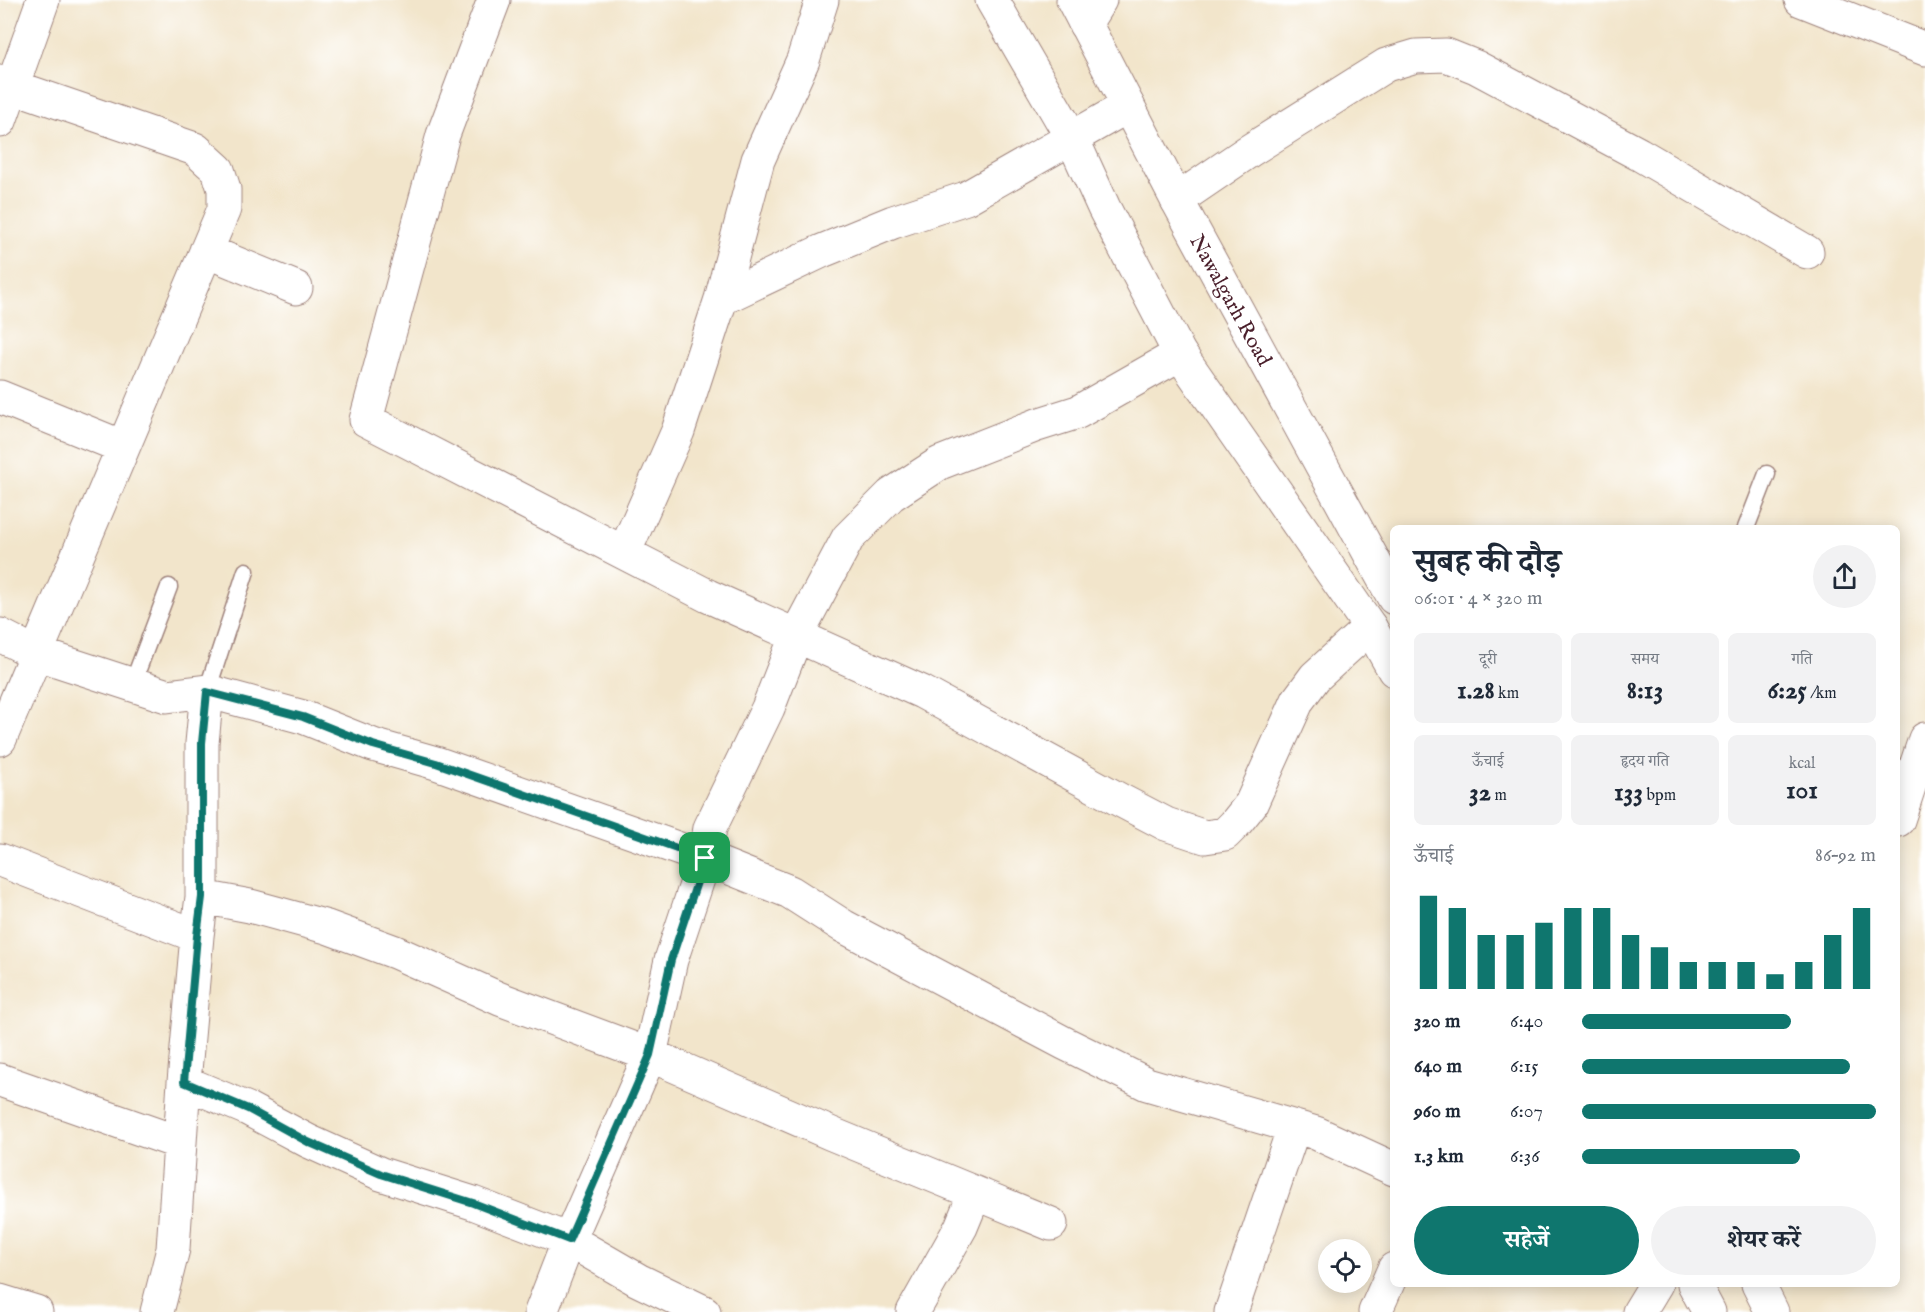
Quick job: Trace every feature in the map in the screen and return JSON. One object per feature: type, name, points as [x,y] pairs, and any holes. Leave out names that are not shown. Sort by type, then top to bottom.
[{"type":"street","points":[[0,120],[6,84],[43,0]]},
{"type":"street","points":[[494,0],[443,135],[366,420],[625,551],[708,596],[922,692],[1166,824],[1205,837],[1225,834],[1251,804],[1298,700],[1314,677],[1370,627]]},
{"type":"street","points":[[625,551],[678,431],[721,299],[758,160],[803,60],[822,0]]},
{"type":"street","points":[[992,0],[1072,138],[1104,208],[1180,354],[1370,627],[1390,663]]},
{"type":"street","points":[[1801,0],[1863,11],[1925,49]]},
{"type":"street","name":"Nawalgarh Road","points":[[1086,8],[1128,106],[1177,200],[1390,591]]},
{"type":"street","points":[[1177,200],[1249,151],[1386,65],[1416,56],[1446,55],[1476,67],[1639,154],[1807,252]]},
{"type":"street","points":[[0,740],[224,209],[224,189],[218,170],[195,149],[6,84]]},
{"type":"street","points":[[721,299],[822,251],[893,222],[966,198],[1128,106]]},
{"type":"street","points":[[206,251],[297,288]]},
{"type":"street","points":[[541,1312],[569,1240],[650,1055],[671,960],[705,858],[710,828],[768,708],[797,634],[848,538],[891,495],[940,463],[1037,425],[1078,412],[1180,354]]},
{"type":"street","points":[[0,397],[123,447]]},
{"type":"street","points":[[0,635],[35,653],[167,696],[207,692],[303,717],[373,745],[436,763],[705,858],[790,892],[843,926],[1147,1084],[1316,1133],[1390,1167]]},
{"type":"street","points":[[157,1312],[173,1249],[184,1082],[202,897],[202,743],[207,692]]},
{"type":"street","points":[[1900,814],[1925,739]]},
{"type":"street","points":[[0,860],[197,936]]},
{"type":"street","points":[[202,897],[250,906],[327,927],[395,952],[500,999],[650,1055],[791,1117],[1050,1224]]},
{"type":"street","points":[[0,1080],[180,1143]]},
{"type":"street","points":[[184,1082],[248,1109],[308,1142],[381,1174],[473,1203],[569,1240],[638,1280],[704,1312]]},
{"type":"street","points":[[1231,1312],[1294,1127]]},
{"type":"street","points":[[913,1312],[961,1227],[975,1193]]},
{"type":"street","points":[[1375,1312],[1390,1278]]},
{"type":"street","points":[[1639,1312],[1654,1287]]},
{"type":"street","points":[[1696,1287],[1709,1312]]},
{"type":"street","points":[[1760,1287],[1772,1312]]},
{"type":"street","points":[[0,1300],[36,1312]]},
{"type":"lane","points":[[1747,525],[1767,474]]},
{"type":"lane","points":[[207,692],[246,571]]},
{"type":"lane","points":[[132,685],[170,587]]},
{"type":"route","points":[[207,692],[303,717],[398,754],[436,763],[653,842],[705,858],[671,960],[650,1055],[569,1240],[473,1203],[381,1174],[308,1142],[248,1109],[184,1082],[202,897],[202,743],[207,692]]}]
